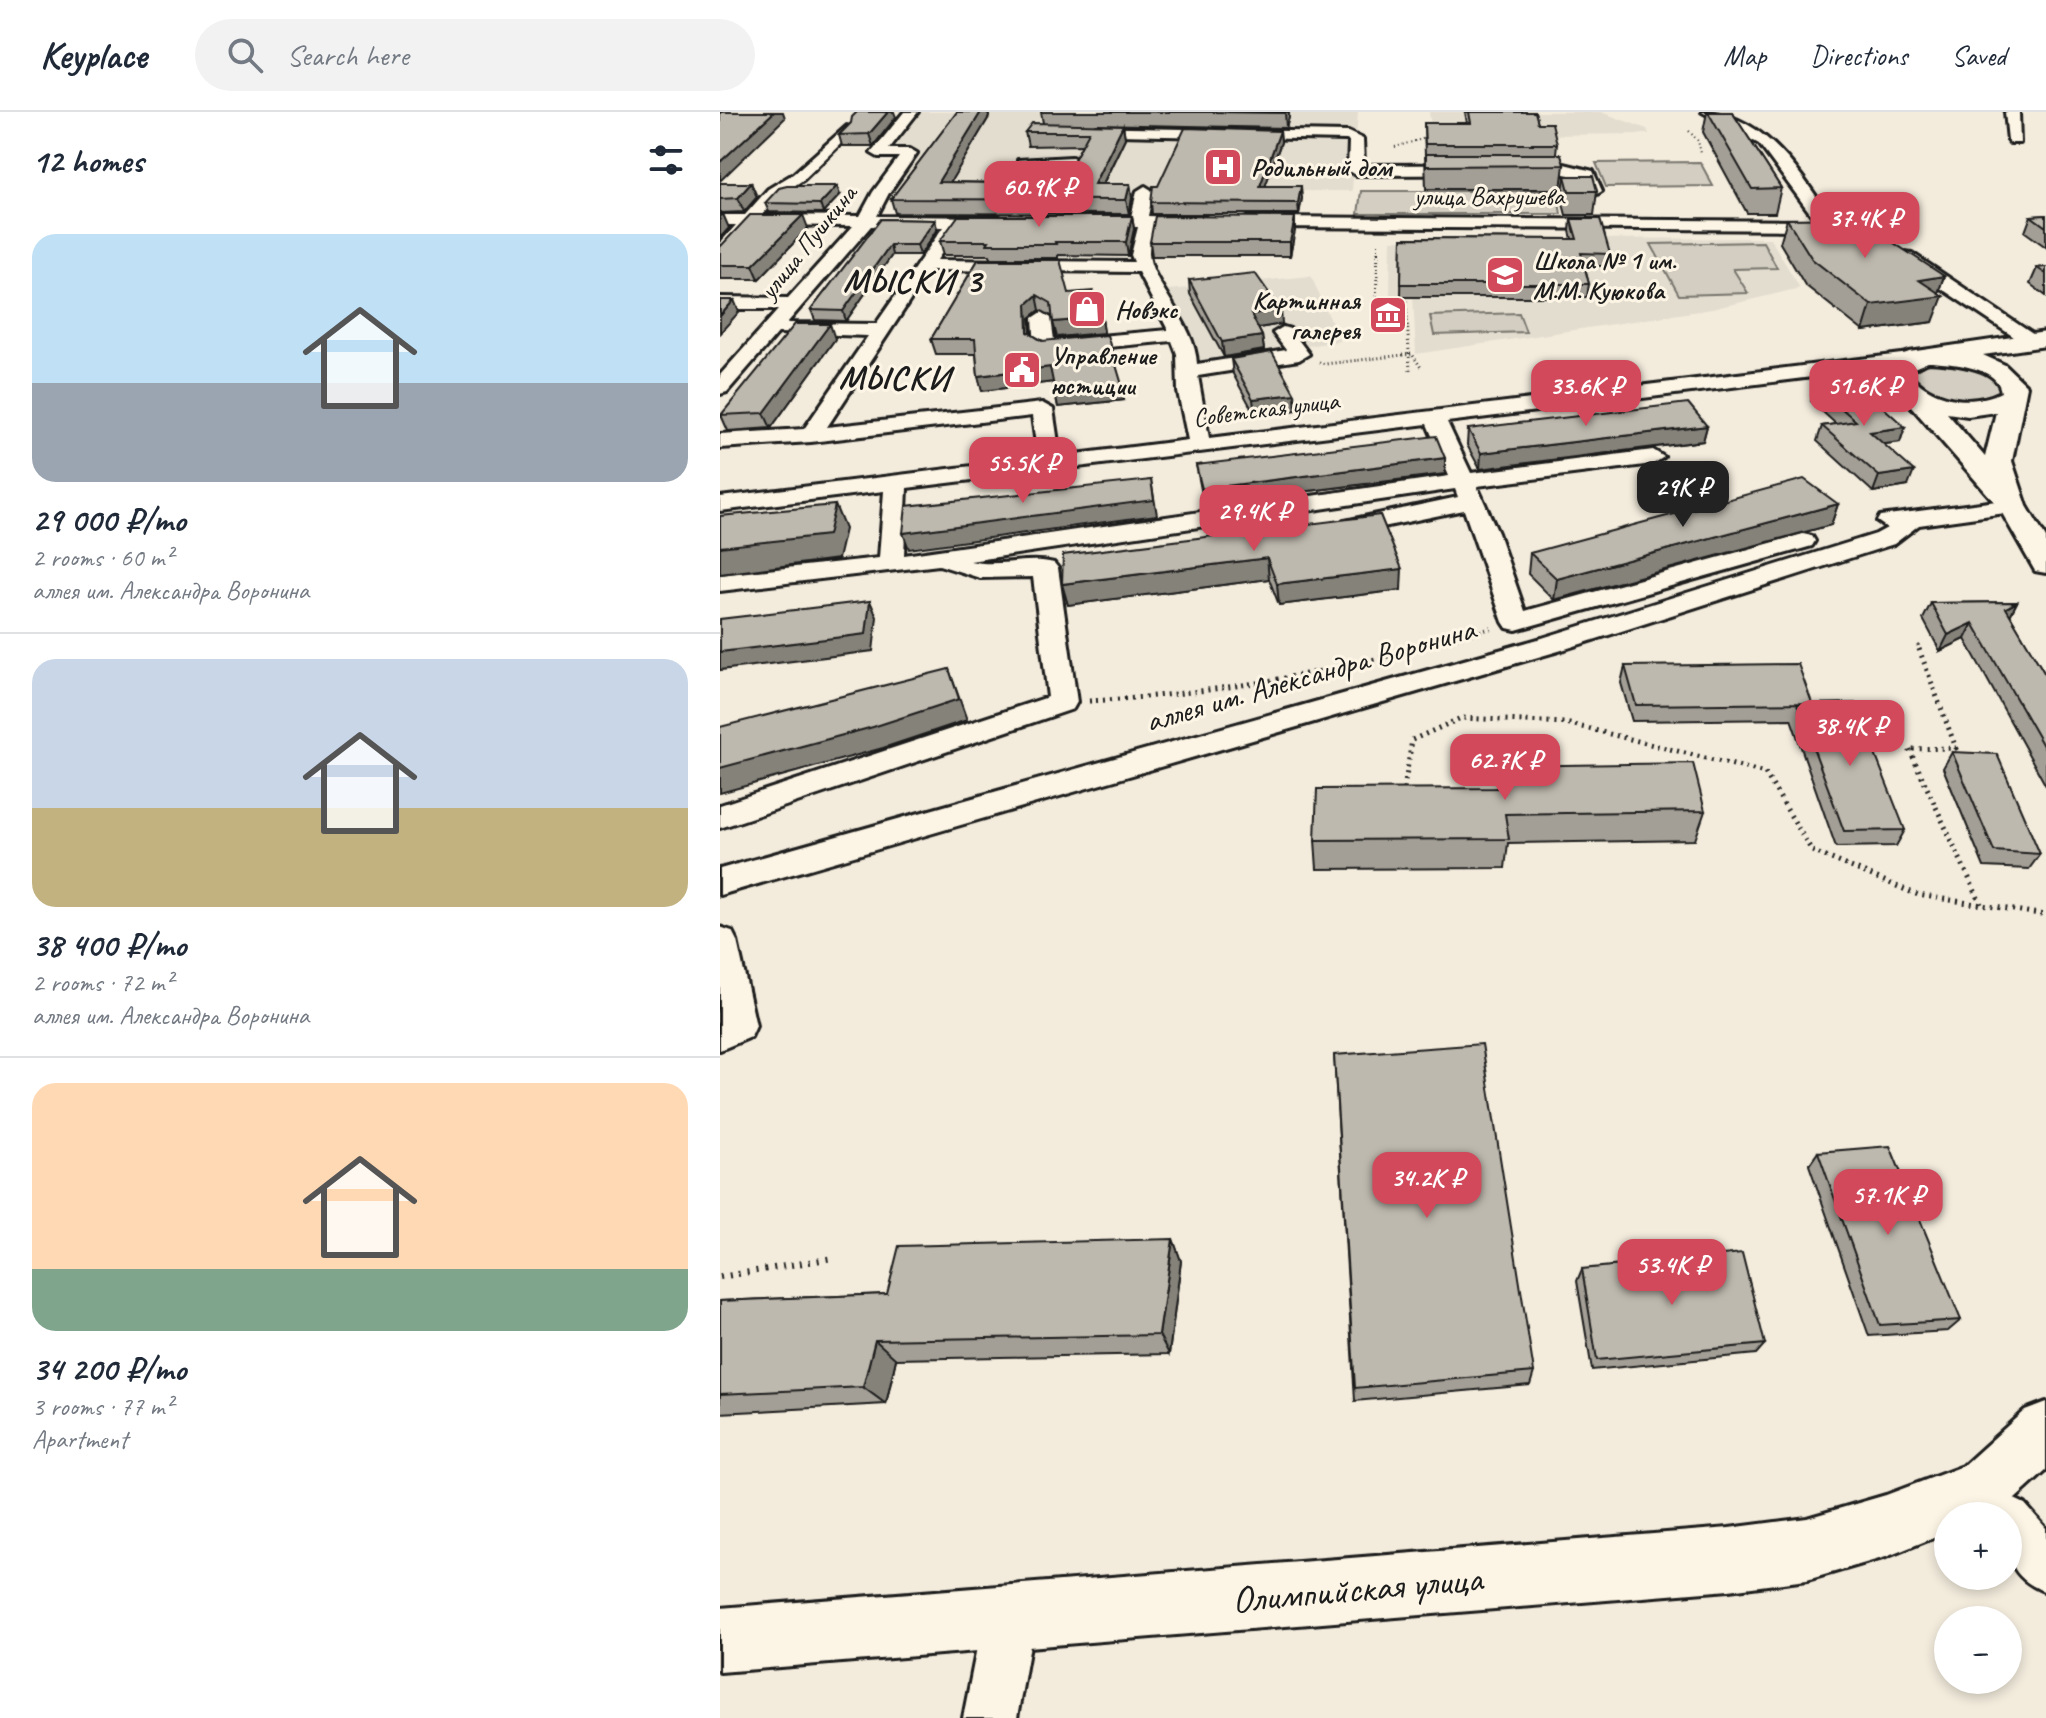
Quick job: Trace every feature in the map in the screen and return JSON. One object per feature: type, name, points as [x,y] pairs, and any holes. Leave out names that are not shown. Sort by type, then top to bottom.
[{"type":"main road","points":[[2039,340],[1919,357],[1900,366],[1897,375],[2012,506],[2046,564]]},
{"type":"main road","points":[[2012,506],[1998,461],[2013,391],[2039,340]]},
{"type":"main road","points":[[1919,357],[1949,356],[1991,367],[2006,376],[2013,391]]},
{"type":"main road","points":[[1910,390],[1950,405],[1984,407],[2002,403],[2013,391]]},
{"type":"main road","points":[[2003,1502],[2046,1431]]},
{"type":"main road","name":"Олимпийская улица","points":[[720,1640],[1713,1560],[1807,1549],[1886,1526],[1934,1518]]},
{"type":"street","name":"улица Пушкина","points":[[720,388],[866,221],[881,192],[910,153],[878,153],[911,112]]},
{"type":"street","points":[[1709,112],[1764,141],[1826,224]]},
{"type":"street","points":[[2012,112],[2015,140]]},
{"type":"street","points":[[720,253],[774,192],[798,177],[847,130]]},
{"type":"street","points":[[1054,131],[1348,136],[1356,139],[1356,170],[1564,169],[1588,174],[1594,191]]},
{"type":"street","points":[[811,435],[925,265],[975,206],[1037,151]]},
{"type":"street","points":[[720,220],[866,221],[975,206],[1063,183],[1072,161],[1023,163]]},
{"type":"street","points":[[1145,191],[1138,213],[1139,218],[1147,222],[1140,255],[1171,313],[1187,354],[1188,392],[1200,445]]},
{"type":"street","points":[[975,206],[1015,222]]},
{"type":"street","name":"улица Вахрушева","points":[[1074,222],[1826,224],[1854,233]]},
{"type":"street","points":[[1891,248],[2039,340]]},
{"type":"street","points":[[925,265],[1145,267]]},
{"type":"street","points":[[720,303],[794,304]]},
{"type":"street","points":[[1042,318],[1045,347],[1179,335]]},
{"type":"street","points":[[772,329],[882,330]]},
{"type":"street","points":[[1187,372],[1299,354],[1283,333]]},
{"type":"street","points":[[1818,369],[1919,357]]},
{"type":"street","points":[[1818,369],[1862,372],[1910,390]]},
{"type":"street","name":"Советская улица","points":[[720,504],[1818,369]]},
{"type":"street","points":[[720,441],[811,435],[1042,409],[1050,464]]},
{"type":"street","points":[[1434,416],[1468,491],[1516,622],[1868,523],[2012,506]]},
{"type":"street","points":[[720,583],[1468,491],[1653,457]]},
{"type":"street","points":[[891,564],[896,483]]},
{"type":"street","points":[[1322,532],[1368,526],[1468,491]]},
{"type":"street","name":"аллея им. Александра Воронина","points":[[720,882],[1552,644],[1885,539],[1912,518]]},
{"type":"street","points":[[943,557],[957,566],[993,573],[1076,564]]},
{"type":"street","points":[[720,817],[1063,702],[1045,568]]},
{"type":"street","points":[[720,941],[738,1026],[720,1034]]},
{"type":"street","points":[[2022,1537],[2046,1567]]},
{"type":"street","points":[[990,1718],[1009,1617]]},
{"type":"path","points":[[1689,131],[1698,141],[1701,153]]},
{"type":"path","points":[[1395,147],[1432,136]]},
{"type":"path","points":[[1369,238],[1379,239],[1376,299],[1406,299],[1410,370]]},
{"type":"path","points":[[1299,354],[1325,364],[1412,354],[1422,369]]},
{"type":"path","points":[[1063,702],[1167,697],[1350,666],[1516,622]]},
{"type":"path","points":[[1918,645],[1956,748],[1909,749],[1982,905]]},
{"type":"path","points":[[1402,799],[1412,740],[1461,718],[1566,723],[1765,773],[1812,851],[1918,895],[2046,915]]},
{"type":"path","points":[[720,1277],[833,1258]]},
{"type":"shaded area","points":[[911,112],[1358,112],[1352,191],[881,192],[909,154],[878,153]]},
{"type":"shaded area","points":[[1429,112],[1601,112],[1647,129],[1649,134],[1432,136]]},
{"type":"shaded area","points":[[1700,162],[1713,186],[1606,187],[1596,163]]},
{"type":"shaded area","points":[[1361,191],[1557,191],[1561,214],[1358,214]]},
{"type":"shaded area","points":[[1770,238],[1800,288],[1712,309],[1416,354],[1413,296],[1390,295],[1391,240]]},
{"type":"shaded area","points":[[1763,242],[1777,268],[1733,269],[1748,293],[1679,295],[1651,244]]},
{"type":"shaded area","points":[[1311,276],[1340,341],[1187,364],[1157,291]]},
{"type":"shaded area","points":[[1519,313],[1526,332],[1434,335],[1430,316]]},
{"type":"shaded area","points":[[1933,362],[1973,366],[1989,374],[2002,390],[1982,400],[1944,397],[1914,379],[1914,371]]},
{"type":"building","points":[[720,112],[774,112],[720,162]]},
{"type":"building","points":[[857,112],[888,112],[869,134],[839,135]]},
{"type":"building","points":[[957,112],[981,112],[938,182],[1061,184],[1089,132],[1025,132],[1032,123],[1123,125],[1094,184],[1130,184],[1126,200],[891,199]]},
{"type":"building","points":[[1469,112],[1535,112],[1538,123],[1552,123],[1557,144],[1425,144],[1424,123],[1471,123]]},
{"type":"building","points":[[1708,112],[1732,112],[1781,188],[1752,189]]},
{"type":"building","points":[[1185,128],[1280,131],[1260,186],[1301,186],[1298,203],[1151,202],[1153,186],[1158,186]]},
{"type":"building","points":[[1426,154],[1561,154],[1564,165],[1426,166]]},
{"type":"building","points":[[1565,176],[1593,176],[1597,191],[1569,191]]},
{"type":"building","points":[[720,183],[751,183],[738,198],[720,199]]},
{"type":"building","points":[[837,186],[820,204],[765,203],[779,188]]},
{"type":"building","points":[[750,215],[803,215],[753,265],[720,265],[720,247]]},
{"type":"building","points":[[2046,215],[2046,227],[2031,216]]},
{"type":"building","points":[[958,216],[1132,216],[1126,242],[987,244],[989,241],[940,241]]},
{"type":"building","points":[[1155,216],[1295,217],[1290,242],[1150,242]]},
{"type":"building","points":[[1856,218],[1944,276],[1919,280],[1943,296],[1871,305],[1812,259],[1787,219]]},
{"type":"building","points":[[881,219],[935,220],[917,245],[890,245],[843,311],[811,310]]},
{"type":"building","points":[[1571,219],[1600,219],[1610,254],[1581,253],[1589,284],[1401,284],[1402,238],[1577,239]]},
{"type":"building","points":[[978,260],[1060,260],[1069,293],[1093,291],[1102,318],[1053,322],[1051,303],[1037,295],[1027,304],[1028,332],[1042,341],[1107,335],[1122,385],[1055,392],[1050,367],[978,376],[975,339],[931,339]]},
{"type":"building","points":[[1255,273],[1281,310],[1251,314],[1262,336],[1222,342],[1189,280]]},
{"type":"building","points":[[720,300],[734,300],[720,316]]},
{"type":"building","points":[[795,324],[830,324],[764,413],[721,415]]},
{"type":"building","points":[[1272,352],[1295,394],[1253,399],[1231,359]]},
{"type":"building","points":[[1853,380],[1905,427],[1870,432],[1914,471],[1879,476],[1822,426],[1856,421],[1816,386]]},
{"type":"building","points":[[1688,403],[1707,426],[1481,453],[1468,429]]},
{"type":"building","points":[[1436,436],[1445,458],[1202,489],[1196,465]]},
{"type":"building","points":[[1804,479],[1838,504],[1557,579],[1530,553]]},
{"type":"building","points":[[1151,480],[1154,500],[903,533],[906,506]]},
{"type":"building","points":[[835,505],[828,535],[720,547],[720,516]]},
{"type":"building","points":[[1380,515],[1402,569],[1277,584],[1267,558],[1062,584],[1063,555]]},
{"type":"building","points":[[870,601],[866,634],[720,652],[720,619]]},
{"type":"building","points":[[2017,602],[2006,608],[2046,676],[2046,751],[1973,623],[1948,635],[1931,603]]},
{"type":"building","points":[[1798,664],[1812,703],[1636,705],[1625,666]]},
{"type":"building","points":[[949,669],[959,699],[873,727],[720,768],[720,727]]},
{"type":"building","points":[[1855,703],[1905,830],[1844,831],[1797,704]]},
{"type":"building","points":[[1952,752],[1997,754],[2040,854],[1994,851]]},
{"type":"building","points":[[1693,763],[1705,811],[1505,814],[1509,839],[1315,840],[1317,789],[1503,788],[1499,766]]},
{"type":"building","points":[[1482,1044],[1534,1372],[1355,1388],[1334,1055]]},
{"type":"building","points":[[1890,1146],[1961,1320],[1880,1325],[1818,1152]]},
{"type":"building","points":[[1173,1239],[1159,1335],[875,1340],[863,1387],[720,1394],[720,1301],[887,1294],[899,1246]]},
{"type":"building","points":[[1742,1253],[1765,1344],[1597,1360],[1582,1269]]},
{"type":"place","name":"Родильный дом","points":[[1223,167]]},
{"type":"place","name":"Школа № 1 им. М.М. Куюкова","points":[[1505,275]]},
{"type":"place","name":"Новэкс","points":[[1087,309]]},
{"type":"place","name":"Картинная галерея","points":[[1388,315]]},
{"type":"place","name":"Управление юстиции","points":[[1022,370]]},
{"type":"district","name":"МЫСКИ 3","points":[[913,280]]},
{"type":"district","name":"МЫСКИ","points":[[895,377]]}]
